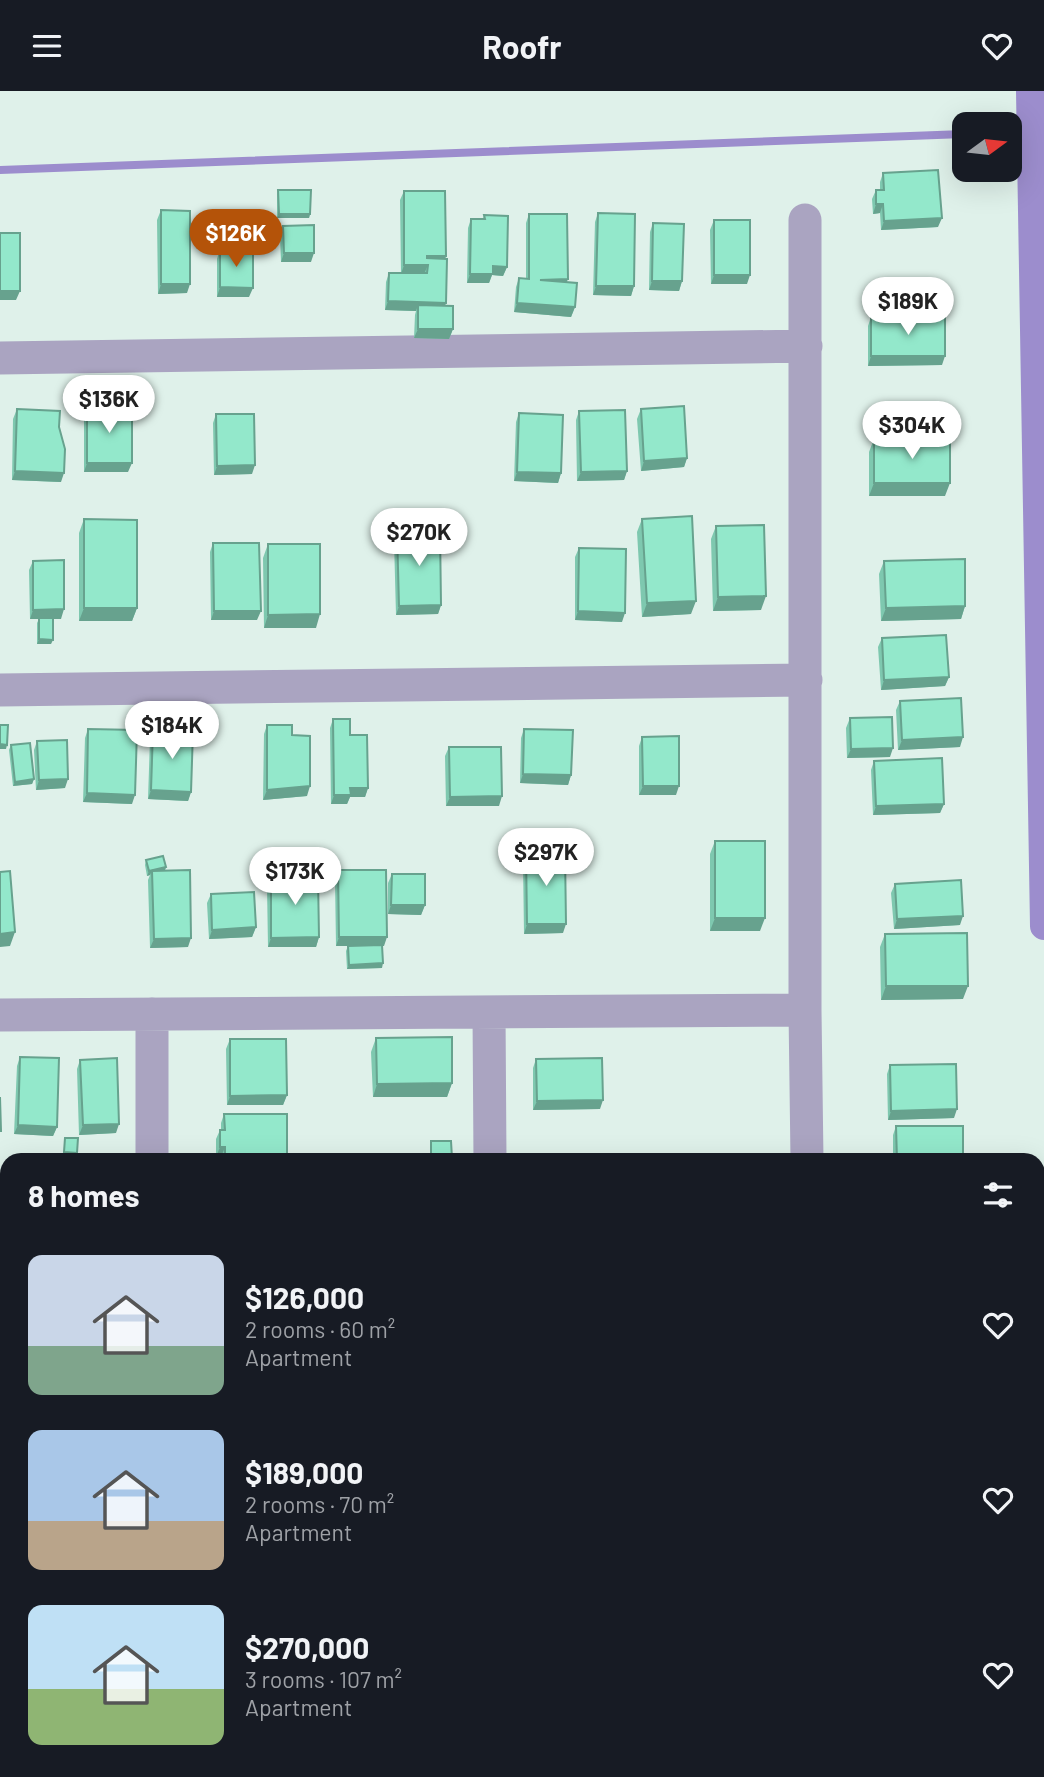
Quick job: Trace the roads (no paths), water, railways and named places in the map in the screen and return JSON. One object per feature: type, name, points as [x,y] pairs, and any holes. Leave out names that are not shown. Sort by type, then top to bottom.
[{"type":"street","points":[[805,221],[807,1153]]},
{"type":"street","points":[[0,358],[806,347]]},
{"type":"street","points":[[0,690],[806,680]]},
{"type":"street","points":[[0,1015],[805,1010]]},
{"type":"street","points":[[489,1012],[490,1153]]},
{"type":"street","points":[[152,1014],[152,1153]]},
{"type":"waterway","points":[[1030,91],[1044,926]]},
{"type":"waterway","points":[[1022,132],[1031,132]]},
{"type":"waterway","points":[[0,170],[952,134]]}]
